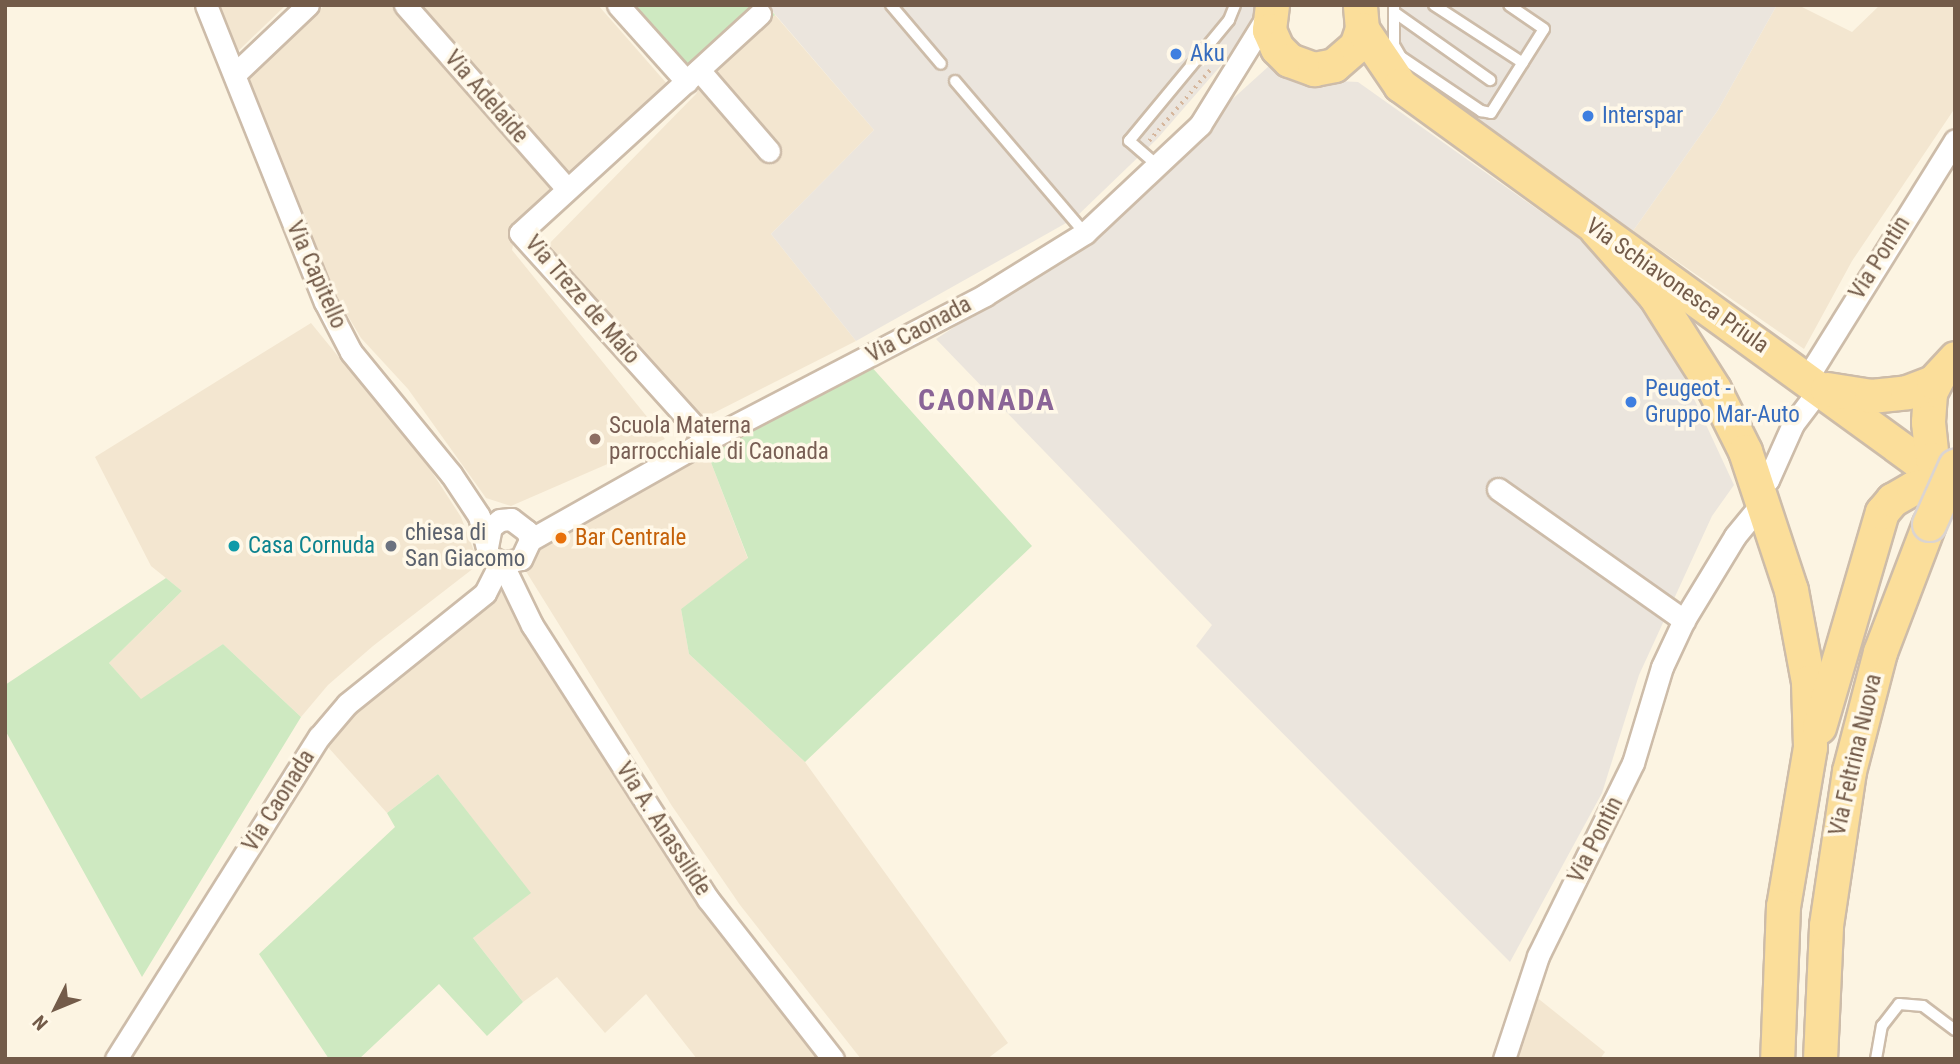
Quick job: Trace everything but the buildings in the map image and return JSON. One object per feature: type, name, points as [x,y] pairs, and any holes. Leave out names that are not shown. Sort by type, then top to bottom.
[{"type":"main road","points":[[1270,8],[1272,39],[1289,60]]},
{"type":"main road","points":[[1334,65],[1356,46],[1361,17]]},
{"type":"main road","name":"Via Schiavonesca Priula","points":[[1361,17],[1400,85]]},
{"type":"main road","name":"Via Schiavonesca Priula","points":[[1289,60],[1314,68],[1334,65],[1400,85],[1596,229],[1814,382],[1949,472]]},
{"type":"main road","points":[[1596,229],[1648,287],[1688,345],[1745,451],[1784,561],[1804,653],[1809,759]]},
{"type":"main road","points":[[1814,382],[1879,397],[1915,390],[1946,369]]},
{"type":"main road","points":[[1777,1059],[1783,906],[1809,759],[1882,512],[1903,493],[1949,472],[1929,398],[1946,369]]},
{"type":"main road","name":"Via Feltrina Nuova","points":[[1820,1059],[1826,925],[1849,771],[1880,652],[1949,472]]},
{"type":"street","name":"Via Capitello","points":[[206,5],[236,73],[301,248],[351,352],[479,516],[496,557]]},
{"type":"street","points":[[236,73],[308,5]]},
{"type":"street","name":"Via Adelaide","points":[[405,5],[567,189]]},
{"type":"street","points":[[618,5],[769,151]]},
{"type":"street","name":"Via Caonada","points":[[116,1059],[319,737],[347,704],[485,593],[496,557],[486,537],[520,534],[553,523],[985,295],[1085,233],[1200,125],[1236,72],[1270,8]]},
{"type":"street","name":"Via Treze de Maio","points":[[707,440],[520,233],[760,14]]},
{"type":"street","points":[[1236,72],[1264,57],[1289,60]]},
{"type":"street","name":"Via Pontin","points":[[1504,1059],[1538,957],[1633,763],[1662,667],[1684,620],[1761,494],[1814,382],[1955,140]]},
{"type":"street","points":[[1498,489],[1684,620]]},
{"type":"street","points":[[479,516],[520,534],[513,585]]},
{"type":"street","name":"Via Caonada","points":[[496,557],[512,563],[520,534]]},
{"type":"street","name":"Via A. Anassilide","points":[[496,557],[532,625],[708,899],[834,1059]]},
{"type":"lane","points":[[891,5],[941,64]]},
{"type":"lane","points":[[1157,165],[1129,141],[1229,20],[1235,5]]},
{"type":"lane","points":[[1434,5],[1523,63]]},
{"type":"lane","points":[[1394,9],[1394,45],[1401,57],[1481,111],[1491,113],[1544,29],[1509,5]]},
{"type":"lane","points":[[1394,9],[1490,80]]},
{"type":"lane","points":[[955,81],[1085,233]]},
{"type":"lane","points":[[1876,1059],[1882,1026],[1899,1004],[1923,1006],[1955,1030]]},
{"type":"path","points":[[1140,152],[1214,65]]},
{"type":"shaded area","points":[[215,5],[286,5],[235,54]]},
{"type":"shaded area","points":[[325,5],[598,5],[668,85],[514,241],[512,250],[665,439],[511,506],[486,498],[408,389],[361,338],[327,281],[245,79]]},
{"type":"shaded area","points":[[767,5],[1263,5],[1224,62],[1157,139],[1075,218],[856,341],[771,234],[874,130]]},
{"type":"shaded area","points":[[1388,5],[1777,5],[1718,110],[1633,231],[1387,56]]},
{"type":"shaded area","points":[[1777,5],[1798,5],[1852,32],[1880,5],[1955,5],[1955,108],[1852,261],[1804,349],[1633,231],[1718,110]]},
{"type":"shaded area","points":[[775,15],[874,130],[771,234],[856,341],[688,426],[544,249],[696,94],[700,86],[696,77]]},
{"type":"shaded area","points":[[1269,66],[1296,79],[1358,82],[1609,260],[1682,373],[1734,485],[1712,516],[1639,675],[1602,793],[1510,962],[1196,646],[1212,625],[936,339],[1048,266]]},
{"type":"shaded area","points":[[311,323],[430,469],[461,517],[479,564],[373,646],[328,685],[301,717],[223,644],[141,700],[109,663],[182,591],[151,566],[95,457]]},
{"type":"shaded area","points":[[705,447],[748,559],[681,609],[689,654],[805,762],[1008,1043],[987,1059],[861,1059],[740,905],[672,806],[522,565],[537,547]]},
{"type":"shaded area","points":[[497,584],[645,823],[715,924],[821,1059],[697,1059],[646,994],[605,1033],[557,977],[523,1002],[473,938],[530,893],[438,774],[387,813],[319,737]]},
{"type":"shaded area","points":[[1530,992],[1605,1052],[1600,1059],[1509,1059]]},
{"type":"green space","points":[[634,5],[767,5],[775,15],[696,77]]},
{"type":"green space","points":[[869,364],[1032,546],[805,762],[689,654],[681,609],[748,558],[705,447]]},
{"type":"green space","points":[[166,578],[182,591],[109,663],[141,699],[223,644],[301,717],[142,977],[5,730],[5,685]]},
{"type":"green space","points":[[438,774],[531,893],[473,938],[523,1002],[487,1036],[439,984],[359,1059],[329,1059],[259,954],[395,827],[387,813]]},
{"type":"place","name":"Aku","points":[[1176,54]]},
{"type":"place","name":"Interspar","points":[[1588,116]]},
{"type":"place","name":"Peugeot - Gruppo Mar-Auto","points":[[1631,402]]},
{"type":"place","name":"Scuola Materna parrocchiale di Caonada","points":[[595,439]]},
{"type":"place","name":"Bar Centrale","points":[[561,538]]},
{"type":"place","name":"Casa Cornuda","points":[[234,546]]},
{"type":"place","name":"chiesa di San Giacomo","points":[[391,546]]},
{"type":"district","name":"CAONADA","points":[[987,400]]}]
